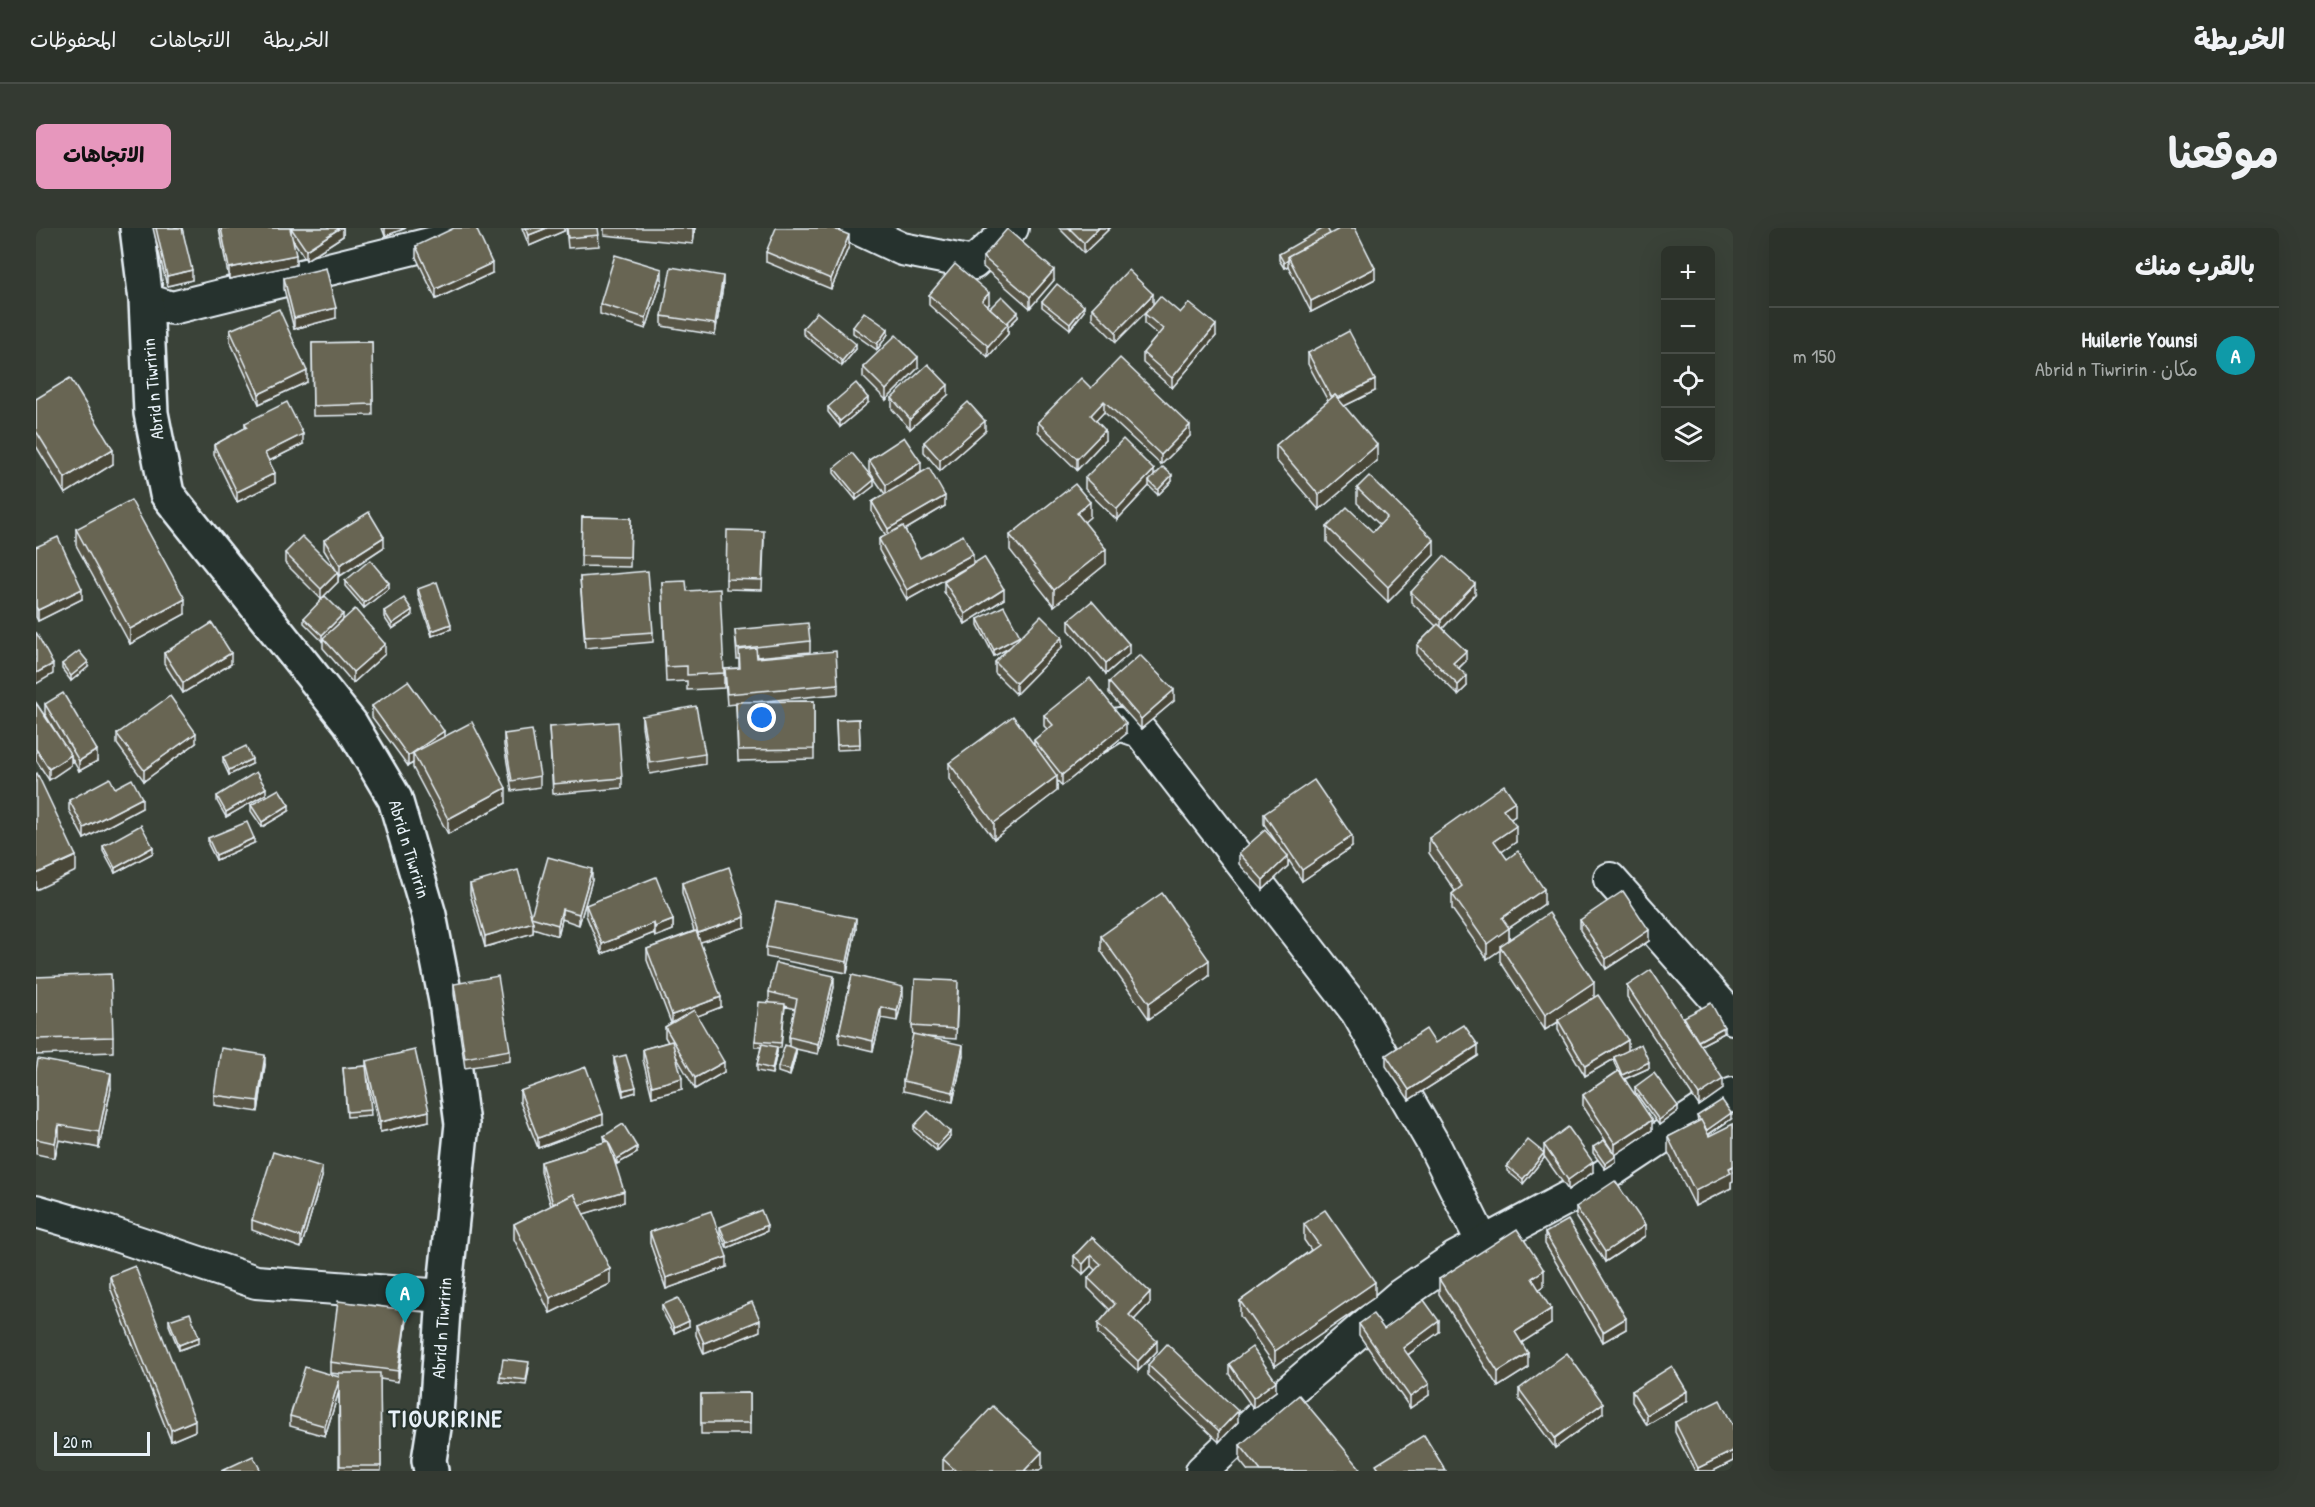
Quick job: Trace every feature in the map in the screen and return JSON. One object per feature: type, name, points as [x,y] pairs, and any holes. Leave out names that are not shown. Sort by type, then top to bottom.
[{"type":"street","name":"Abrid n Tiwririn","points":[[136,228],[146,300],[151,413],[167,494],[350,723],[395,799],[429,915],[446,1001],[462,1124],[429,1460],[431,1471]]},
{"type":"street","points":[[146,300],[172,308],[442,241],[457,228]]},
{"type":"street","points":[[856,228],[902,249],[972,263],[1012,228]]},
{"type":"street","points":[[1098,737],[1119,724],[1140,731],[1357,1012],[1434,1145],[1483,1243]]},
{"type":"street","points":[[1610,879],[1733,1018]]},
{"type":"street","points":[[1202,1471],[1277,1401],[1401,1295],[1455,1258],[1584,1189],[1706,1108],[1733,1094]]},
{"type":"street","points":[[36,1211],[104,1231],[256,1282],[444,1296]]},
{"type":"building","points":[[156,228],[182,228],[192,270],[167,276]]},
{"type":"building","points":[[221,228],[290,228],[296,255],[229,268]]},
{"type":"building","points":[[291,228],[340,228],[306,250]]},
{"type":"building","points":[[454,228],[476,228],[492,263],[436,289],[416,246]]},
{"type":"building","points":[[526,228],[547,228],[529,235]]},
{"type":"building","points":[[567,228],[598,228],[599,235],[568,238]]},
{"type":"building","points":[[776,228],[832,228],[849,235],[831,279],[766,252]]},
{"type":"building","points":[[1069,228],[1099,228],[1084,243]]},
{"type":"building","points":[[1327,228],[1330,234],[1288,256],[1288,260],[1284,263],[1279,254]]},
{"type":"building","points":[[1341,228],[1355,228],[1375,268],[1311,301],[1288,256]]},
{"type":"building","points":[[1007,229],[1054,270],[1030,297],[983,257]]},
{"type":"building","points":[[615,255],[662,269],[646,318],[600,304]]},
{"type":"building","points":[[955,264],[989,293],[982,301],[1008,324],[988,346],[929,295]]},
{"type":"building","points":[[671,267],[723,276],[715,324],[662,316]]},
{"type":"building","points":[[326,268],[336,308],[294,318],[284,278]]},
{"type":"building","points":[[1128,270],[1153,294],[1116,332],[1092,308]]},
{"type":"building","points":[[1057,284],[1084,306],[1070,324],[1042,302]]},
{"type":"building","points":[[1002,296],[1018,312],[1007,323],[990,308]]},
{"type":"building","points":[[1160,296],[1180,313],[1189,303],[1216,325],[1172,378],[1143,353],[1163,329],[1145,314]]},
{"type":"building","points":[[279,309],[307,371],[259,394],[230,330]]},
{"type":"building","points":[[817,312],[856,344],[842,361],[803,328]]},
{"type":"building","points":[[864,312],[888,329],[877,344],[853,327]]},
{"type":"building","points":[[1349,331],[1375,380],[1338,398],[1335,395],[1332,398],[1308,353]]},
{"type":"building","points":[[896,335],[918,357],[886,390],[863,367]]},
{"type":"building","points":[[372,342],[373,404],[313,406],[312,343]]},
{"type":"building","points":[[1120,358],[1190,425],[1161,455],[1104,401],[1091,415],[1105,430],[1077,459],[1038,422],[1081,378],[1091,388]]},
{"type":"building","points":[[928,364],[948,385],[910,419],[892,398]]},
{"type":"building","points":[[70,378],[113,449],[65,478],[36,431],[36,399]]},
{"type":"building","points":[[856,383],[868,398],[840,421],[828,407]]},
{"type":"building","points":[[1335,395],[1377,445],[1319,495],[1276,445]]},
{"type":"building","points":[[287,402],[303,434],[265,453],[275,473],[237,492],[214,445],[247,427],[245,423]]},
{"type":"building","points":[[968,402],[985,421],[940,460],[924,442]]},
{"type":"building","points":[[904,437],[921,462],[886,485],[869,460]]},
{"type":"building","points":[[1123,439],[1154,470],[1117,509],[1085,478]]},
{"type":"building","points":[[852,453],[874,480],[856,495],[834,468]]},
{"type":"building","points":[[1163,467],[1172,475],[1158,490],[1149,481]]},
{"type":"building","points":[[929,468],[945,496],[888,529],[872,502]]},
{"type":"building","points":[[1369,476],[1434,540],[1388,587],[1327,527],[1347,507],[1373,532],[1387,517],[1357,488]]},
{"type":"building","points":[[1075,484],[1090,502],[1077,513],[1106,549],[1054,590],[1010,535]]},
{"type":"building","points":[[131,500],[185,599],[130,629],[76,529]]},
{"type":"building","points":[[369,512],[384,537],[340,565],[324,540]]},
{"type":"building","points":[[582,517],[631,518],[630,557],[581,556]]},
{"type":"building","points":[[903,526],[920,558],[963,535],[973,554],[907,590],[879,539]]},
{"type":"building","points":[[727,530],[764,531],[762,580],[726,579]]},
{"type":"building","points":[[302,536],[338,572],[321,589],[285,553]]},
{"type":"building","points":[[58,537],[82,589],[38,610],[36,607],[36,547]]},
{"type":"building","points":[[1444,556],[1475,584],[1441,620],[1411,592]]},
{"type":"building","points":[[984,557],[1004,589],[965,614],[944,582]]},
{"type":"building","points":[[370,560],[389,583],[364,603],[345,581]]},
{"type":"building","points":[[648,571],[653,632],[585,637],[580,577]]},
{"type":"building","points":[[686,581],[687,591],[720,589],[724,673],[687,675],[687,666],[666,667],[662,582]]},
{"type":"building","points":[[437,582],[451,624],[432,631],[418,589]]},
{"type":"building","points":[[325,596],[343,614],[322,635],[304,618]]},
{"type":"building","points":[[404,598],[412,610],[392,624],[384,611]]},
{"type":"building","points":[[1092,601],[1129,644],[1106,663],[1069,620]]},
{"type":"building","points":[[1004,606],[1020,636],[994,650],[978,619]]},
{"type":"building","points":[[355,609],[385,644],[353,672],[323,638]]},
{"type":"building","points":[[1041,616],[1062,637],[1016,683],[995,662]]},
{"type":"building","points":[[212,623],[231,653],[183,683],[164,653]]},
{"type":"building","points":[[808,623],[810,641],[737,649],[735,630]]},
{"type":"building","points":[[1438,624],[1466,651],[1453,663],[1467,676],[1458,685],[1417,645]]},
{"type":"building","points":[[36,632],[53,664],[36,673]]},
{"type":"building","points":[[756,648],[757,658],[836,651],[838,684],[727,694],[725,669],[740,668],[739,650]]},
{"type":"building","points":[[79,651],[88,662],[71,676],[62,664]]},
{"type":"building","points":[[1140,655],[1174,690],[1141,719],[1109,682]]},
{"type":"building","points":[[1090,678],[1126,723],[1062,775],[1034,740],[1053,725],[1044,715]]},
{"type":"building","points":[[408,681],[444,731],[408,756],[372,706]]},
{"type":"building","points":[[63,693],[97,750],[79,761],[45,704]]},
{"type":"building","points":[[170,696],[196,733],[144,770],[117,734]]},
{"type":"building","points":[[814,701],[814,749],[738,750],[736,702]]},
{"type":"building","points":[[36,703],[71,755],[49,769],[36,749]]},
{"type":"building","points":[[696,706],[705,754],[650,763],[642,716]]},
{"type":"building","points":[[1013,716],[1057,776],[994,823],[949,763]]},
{"type":"building","points":[[859,719],[860,744],[837,745],[836,720]]},
{"type":"building","points":[[472,722],[506,788],[448,819],[413,753]]},
{"type":"building","points":[[618,722],[622,778],[553,784],[549,727]]},
{"type":"building","points":[[532,730],[540,776],[512,781],[504,734]]},
{"type":"building","points":[[246,746],[252,759],[229,770],[223,757]]},
{"type":"building","points":[[256,772],[266,788],[226,812],[217,796]]},
{"type":"building","points":[[36,774],[76,856],[36,874]]},
{"type":"building","points":[[110,778],[115,788],[132,779],[142,798],[84,828],[69,800]]},
{"type":"building","points":[[1314,780],[1352,836],[1302,870],[1264,814]]},
{"type":"building","points":[[1504,785],[1515,801],[1503,809],[1516,826],[1494,841],[1507,859],[1518,851],[1544,889],[1502,918],[1509,928],[1487,944],[1452,894],[1462,886],[1429,838]]},
{"type":"building","points":[[279,789],[289,805],[262,822],[251,805]]},
{"type":"building","points":[[247,822],[254,838],[216,855],[208,838]]},
{"type":"building","points":[[141,825],[153,847],[115,868],[103,846]]},
{"type":"building","points":[[1265,830],[1288,856],[1263,880],[1239,853]]},
{"type":"building","points":[[548,857],[592,869],[579,914],[562,909],[558,925],[531,917],[533,922],[485,936],[470,884],[518,870],[531,916]]},
{"type":"building","points":[[729,867],[745,917],[698,933],[682,883]]},
{"type":"building","points":[[656,877],[673,920],[655,927],[654,923],[602,944],[586,905]]},
{"type":"building","points":[[1623,891],[1649,930],[1606,959],[1580,920]]},
{"type":"building","points":[[1162,893],[1209,960],[1149,1003],[1101,936]]},
{"type":"building","points":[[776,902],[856,918],[847,962],[766,947]]},
{"type":"building","points":[[1549,913],[1594,982],[1545,1015],[1500,946]]},
{"type":"building","points":[[696,931],[721,997],[672,1015],[647,949]]},
{"type":"building","points":[[776,963],[834,976],[818,1044],[789,1037],[797,999],[769,992]]},
{"type":"building","points":[[1651,970],[1723,1079],[1699,1095],[1627,986]]},
{"type":"building","points":[[111,974],[113,1037],[36,1039],[36,977]]},
{"type":"building","points":[[852,975],[903,987],[897,1011],[881,1007],[873,1041],[839,1033]]},
{"type":"building","points":[[498,976],[510,1050],[465,1058],[454,984]]},
{"type":"building","points":[[915,979],[958,981],[956,1029],[912,1026]]},
{"type":"building","points":[[1598,995],[1628,1040],[1585,1066],[1558,1020]]},
{"type":"building","points":[[759,1002],[785,1004],[781,1043],[755,1041]]},
{"type":"building","points":[[1711,1003],[1724,1027],[1698,1041],[1684,1017]]},
{"type":"building","points":[[694,1010],[724,1062],[695,1078],[665,1027]]},
{"type":"building","points":[[1464,1025],[1478,1045],[1409,1090],[1386,1055],[1426,1029],[1435,1043]]},
{"type":"building","points":[[913,1034],[963,1045],[953,1092],[903,1081]]},
{"type":"building","points":[[672,1041],[682,1078],[652,1086],[643,1049]]},
{"type":"building","points":[[762,1044],[777,1047],[772,1069],[757,1065]]},
{"type":"building","points":[[1641,1044],[1649,1062],[1622,1075],[1614,1057]]},
{"type":"building","points":[[785,1045],[796,1049],[790,1070],[778,1067]]},
{"type":"building","points":[[221,1048],[265,1055],[258,1101],[214,1095]]},
{"type":"building","points":[[415,1050],[429,1111],[380,1122],[366,1061]]},
{"type":"building","points":[[626,1055],[636,1087],[623,1090],[614,1058]]},
{"type":"building","points":[[38,1059],[111,1073],[99,1132],[59,1125],[55,1143],[36,1139]]},
{"type":"building","points":[[366,1066],[371,1110],[347,1112],[343,1068]]},
{"type":"building","points":[[586,1067],[603,1114],[538,1138],[520,1091]]},
{"type":"building","points":[[1619,1071],[1652,1120],[1615,1144],[1583,1095]]},
{"type":"building","points":[[1654,1073],[1678,1106],[1659,1120],[1635,1087]]},
{"type":"building","points":[[1722,1100],[1731,1113],[1707,1130],[1697,1116]]},
{"type":"building","points":[[928,1111],[950,1132],[937,1146],[914,1126]]},
{"type":"building","points":[[1701,1120],[1709,1136],[1733,1124],[1733,1166],[1729,1168],[1731,1173],[1695,1191],[1668,1137]]},
{"type":"building","points":[[623,1124],[637,1147],[617,1159],[604,1136]]},
{"type":"building","points":[[1568,1127],[1593,1162],[1568,1180],[1544,1145]]},
{"type":"building","points":[[1528,1140],[1544,1153],[1523,1179],[1507,1166]]},
{"type":"building","points":[[1604,1140],[1616,1156],[1605,1164],[1593,1147]]},
{"type":"building","points":[[608,1141],[624,1191],[579,1205],[574,1194],[553,1204],[541,1162]]},
{"type":"building","points":[[273,1152],[322,1167],[301,1237],[252,1220]]},
{"type":"building","points":[[1615,1181],[1645,1225],[1605,1252],[1576,1207]]},
{"type":"building","points":[[574,1194],[610,1269],[550,1298],[514,1224]]},
{"type":"building","points":[[761,1210],[767,1225],[727,1243],[720,1227]]},
{"type":"building","points":[[1325,1210],[1375,1282],[1275,1351],[1240,1301],[1319,1245],[1304,1224]]},
{"type":"building","points":[[711,1211],[727,1257],[666,1278],[650,1232]]},
{"type":"building","points":[[1568,1220],[1626,1318],[1603,1332],[1545,1233]]},
{"type":"building","points":[[1517,1229],[1544,1270],[1532,1278],[1551,1309],[1515,1332],[1528,1353],[1498,1372],[1439,1279]]},
{"type":"building","points":[[1092,1237],[1150,1292],[1129,1315],[1157,1341],[1138,1361],[1098,1324],[1115,1304],[1088,1278],[1101,1264],[1091,1255],[1083,1264],[1074,1256]]},
{"type":"building","points":[[135,1266],[195,1420],[171,1430],[110,1276]]},
{"type":"building","points":[[678,1298],[689,1321],[674,1328],[662,1305]]},
{"type":"building","points":[[1424,1300],[1439,1321],[1403,1348],[1429,1384],[1410,1397],[1359,1324],[1373,1314],[1384,1329]]},
{"type":"building","points":[[338,1301],[407,1310],[398,1371],[330,1362]]},
{"type":"building","points":[[752,1302],[760,1320],[704,1343],[696,1325]]},
{"type":"building","points":[[190,1313],[199,1337],[179,1345],[169,1320]]},
{"type":"building","points":[[1167,1344],[1238,1411],[1219,1431],[1148,1365]]},
{"type":"building","points":[[1252,1347],[1276,1381],[1253,1398],[1229,1364]]},
{"type":"building","points":[[1567,1353],[1603,1403],[1555,1438],[1519,1389]]},
{"type":"building","points":[[503,1359],[529,1362],[526,1380],[500,1377]]},
{"type":"building","points":[[1672,1366],[1687,1391],[1647,1415],[1632,1391]]},
{"type":"building","points":[[305,1367],[339,1377],[339,1373],[380,1373],[381,1466],[340,1466],[339,1380],[325,1426],[290,1416]]},
{"type":"building","points":[[750,1393],[750,1423],[701,1423],[701,1394]]},
{"type":"building","points":[[1299,1395],[1360,1468],[1357,1471],[1261,1471],[1240,1445]]},
{"type":"building","points":[[1720,1400],[1733,1426],[1733,1451],[1698,1468],[1675,1422]]},
{"type":"building","points":[[993,1406],[1042,1452],[1024,1471],[956,1471],[943,1459]]},
{"type":"building","points":[[1424,1435],[1446,1471],[1380,1471],[1376,1465]]},
{"type":"building","points":[[253,1456],[261,1471],[221,1471]]},
{"type":"place","name":"Huilerie Younsi","points":[[405,1323]]},
{"type":"district","name":"TIOURIRINE","points":[[446,1419]]}]
